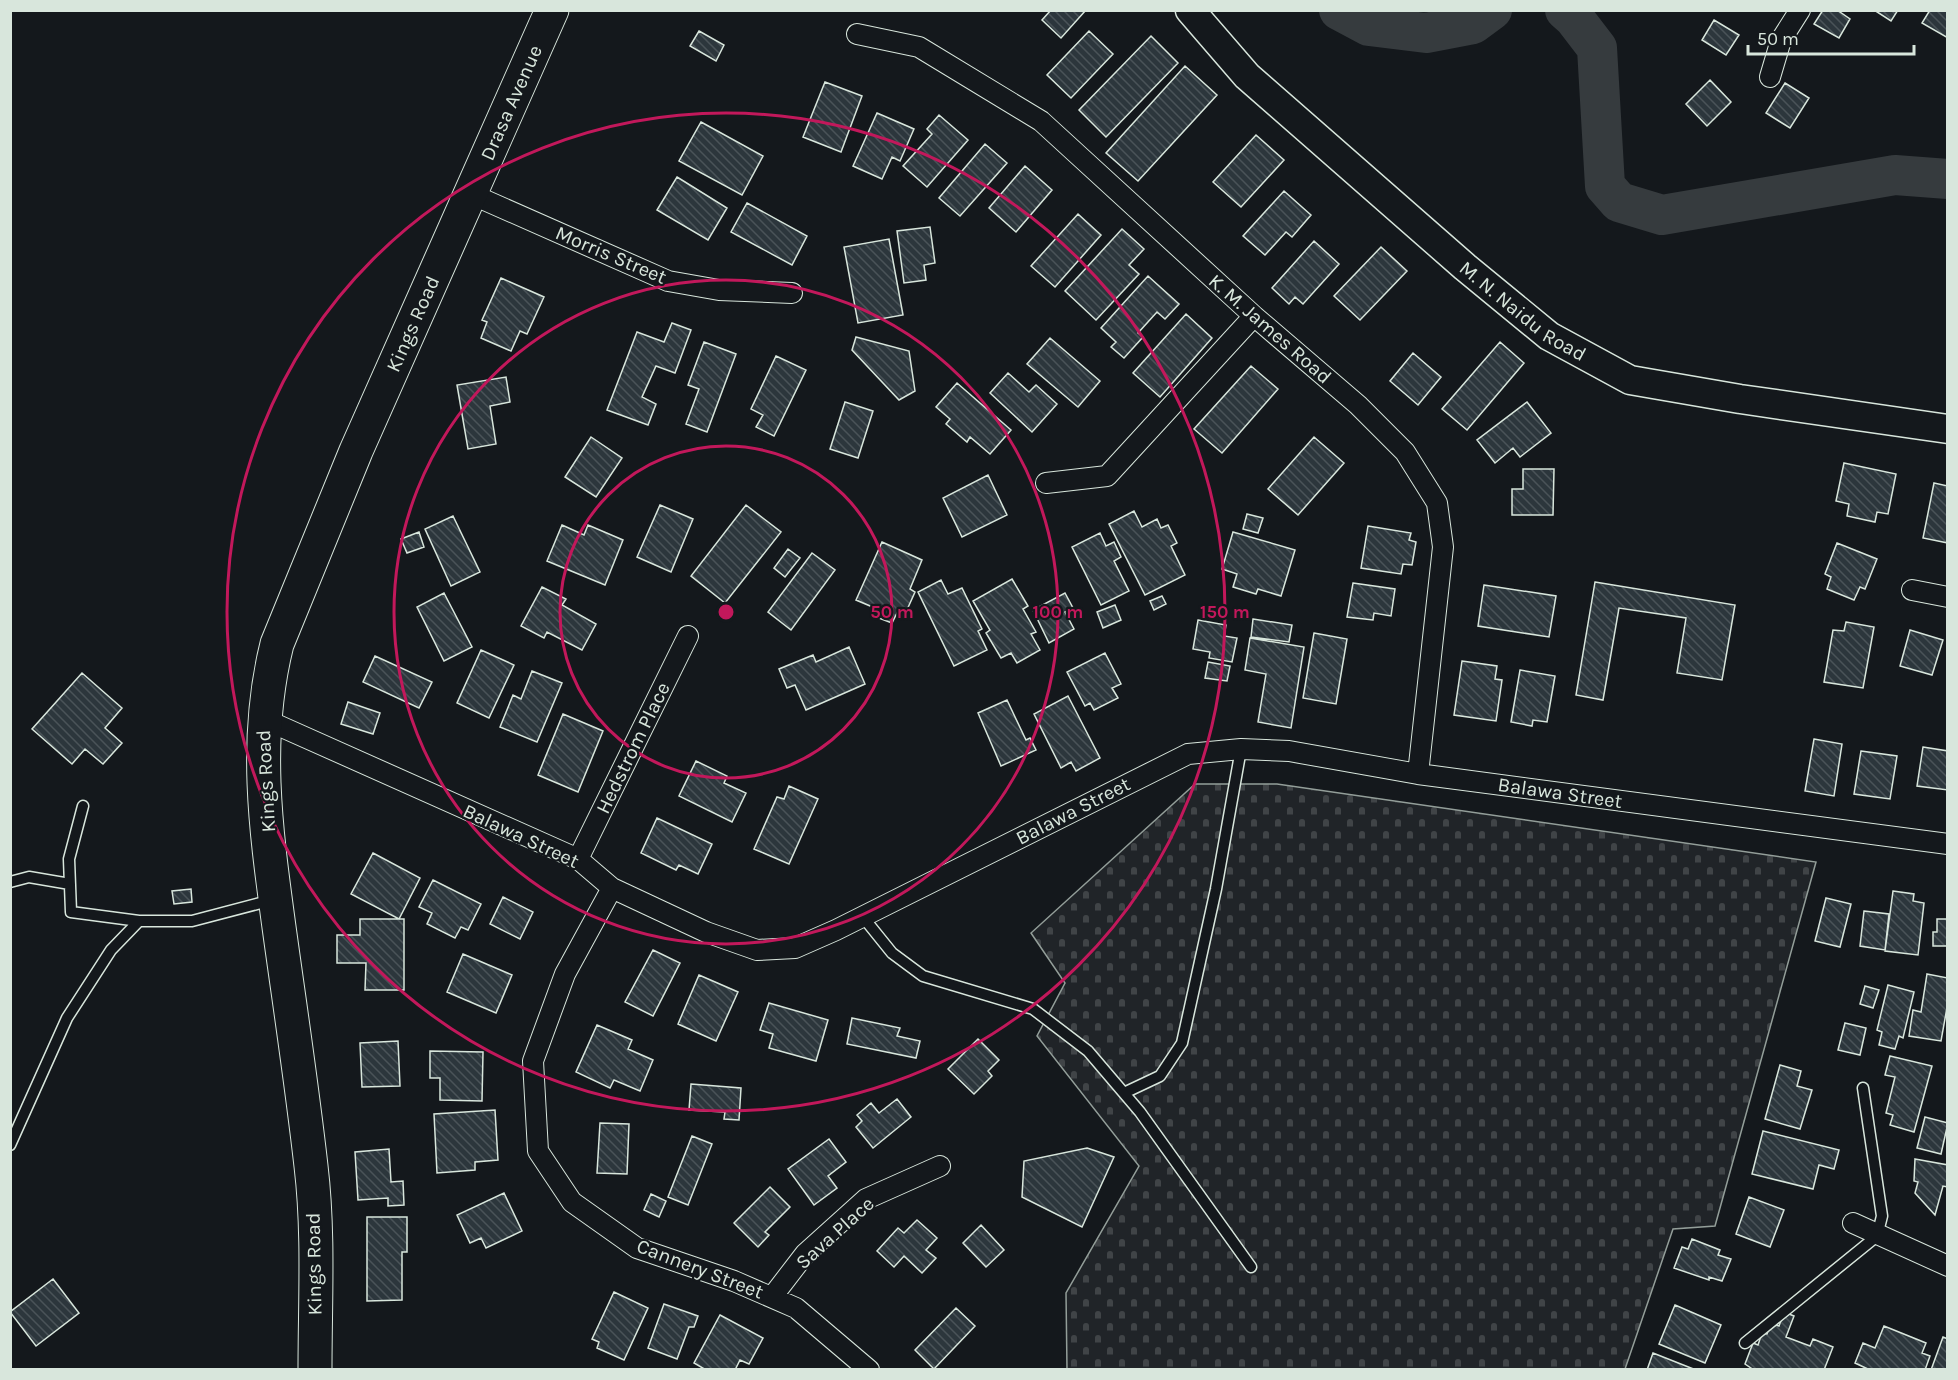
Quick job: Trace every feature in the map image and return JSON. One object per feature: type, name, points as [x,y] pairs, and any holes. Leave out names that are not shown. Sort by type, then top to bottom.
[{"type":"highway","name":"Drasa Avenue","points":[[471,194],[552,10]]},
{"type":"highway","name":"Kings Road","points":[[315,1370],[312,1168],[275,900],[262,775],[264,719],[269,676],[277,644],[356,451],[471,194]]},
{"type":"main road","name":"M. N. Naidu Road","points":[[1190,10],[1247,76],[1465,267],[1548,336],[1630,380],[1740,399],[1947,429]]},
{"type":"street","points":[[1770,77],[1781,40],[1800,10]]},
{"type":"street","name":"K. M. James Road","points":[[857,34],[919,47],[1041,121],[1254,316],[1358,405],[1405,452],[1437,503],[1443,547],[1418,774]]},
{"type":"street","name":"Morris Street","points":[[471,194],[668,281],[719,290],[792,293]]},
{"type":"street","points":[[1046,483],[1107,476],[1254,316]]},
{"type":"street","points":[[1912,590],[1947,597]]},
{"type":"street","name":"Hedstrom Place","points":[[578,859],[688,636]]},
{"type":"street","name":"Balawa Street","points":[[264,719],[578,859],[612,888],[706,932],[757,950],[795,948],[864,917],[1188,754],[1241,749],[1289,751],[1418,774],[1947,844]]},
{"type":"street","name":"Cannery Street","points":[[612,888],[565,974],[533,1061],[538,1151],[573,1202],[637,1248],[734,1281],[796,1308],[868,1370]]},
{"type":"street","name":"Sava Place","points":[[772,1297],[805,1254],[866,1199],[940,1166]]},
{"type":"street","points":[[1853,1223],[1877,1236],[1947,1266]]},
{"type":"lane","points":[[1124,1093],[1160,1076],[1182,1043],[1216,890],[1241,749]]},
{"type":"lane","points":[[83,806],[69,859],[71,912],[139,921],[192,921],[275,900]]},
{"type":"lane","points":[[10,882],[28,877],[70,884]]},
{"type":"lane","points":[[864,917],[892,953],[923,976],[1033,1009],[1088,1051],[1124,1093],[1251,1267]]},
{"type":"lane","points":[[10,1145],[67,1018],[111,950],[139,921]]},
{"type":"lane","points":[[1745,1343],[1877,1236],[1882,1216],[1863,1088]]},
{"type":"green space","points":[[1195,784],[1277,784],[1816,862],[1715,1226],[1673,1229],[1625,1369],[1067,1369],[1066,1293],[1139,1166],[1037,1036],[1065,983],[1031,933]]},
{"type":"building","points":[[1051,10],[1086,10],[1061,38],[1042,20]]},
{"type":"building","points":[[1823,10],[1837,10],[1850,19],[1839,38],[1814,24]]},
{"type":"building","points":[[1874,10],[1898,10],[1891,21]]},
{"type":"building","points":[[1930,10],[1948,10],[1948,38],[1922,23]]},
{"type":"building","points":[[1714,20],[1739,35],[1726,55],[1702,40]]},
{"type":"building","points":[[699,31],[724,45],[716,61],[690,46]]},
{"type":"building","points":[[1089,31],[1113,54],[1071,98],[1047,75]]},
{"type":"building","points":[[1151,36],[1178,63],[1106,137],[1079,110]]},
{"type":"building","points":[[1185,66],[1217,95],[1138,181],[1106,153]]},
{"type":"building","points":[[1710,80],[1731,102],[1707,126],[1686,104]]},
{"type":"building","points":[[825,82],[862,96],[841,152],[803,137]]},
{"type":"building","points":[[1785,83],[1809,98],[1790,128],[1766,113]]},
{"type":"building","points":[[877,113],[914,129],[900,161],[892,157],[882,179],[853,166]]},
{"type":"building","points":[[939,115],[968,140],[927,187],[903,166],[932,134],[927,129]]},
{"type":"building","points":[[701,122],[763,156],[742,195],[679,161]]},
{"type":"building","points":[[1256,135],[1284,160],[1241,207],[1213,182]]},
{"type":"building","points":[[985,144],[1007,163],[960,216],[939,198]]},
{"type":"building","points":[[1025,166],[1052,190],[1016,232],[989,208]]},
{"type":"building","points":[[677,177],[727,208],[708,240],[657,210]]},
{"type":"building","points":[[1284,191],[1311,215],[1292,237],[1286,232],[1265,255],[1243,236]]},
{"type":"building","points":[[747,203],[807,236],[792,265],[731,232]]},
{"type":"building","points":[[1078,214],[1101,235],[1055,287],[1031,266]]},
{"type":"building","points":[[930,227],[935,263],[924,265],[926,280],[904,283],[897,231]]},
{"type":"building","points":[[1122,229],[1144,249],[1129,265],[1139,274],[1096,320],[1065,291]]},
{"type":"building","points":[[889,239],[903,315],[858,323],[844,247]]},
{"type":"building","points":[[1314,241],[1339,264],[1303,304],[1295,297],[1289,304],[1272,288]]},
{"type":"building","points":[[1381,247],[1407,271],[1360,320],[1334,296]]},
{"type":"building","points":[[1148,276],[1179,304],[1165,319],[1157,312],[1138,333],[1143,337],[1124,358],[1111,347],[1116,342],[1101,328]]},
{"type":"building","points":[[501,278],[544,297],[527,334],[520,331],[511,351],[481,338],[487,322],[482,320]]},
{"type":"building","points":[[1186,314],[1212,338],[1160,397],[1133,373]]},
{"type":"building","points":[[672,323],[691,330],[675,373],[656,366],[642,397],[656,404],[648,425],[607,410],[637,332],[664,342]]},
{"type":"building","points":[[856,337],[909,351],[915,391],[899,400],[852,350]]},
{"type":"building","points":[[1050,338],[1100,381],[1078,407],[1027,364]]},
{"type":"building","points":[[704,342],[736,354],[707,432],[686,424],[699,389],[688,385]]},
{"type":"building","points":[[1500,342],[1524,363],[1467,430],[1442,409]]},
{"type":"building","points":[[1413,353],[1441,377],[1418,405],[1390,381]]},
{"type":"building","points":[[776,356],[806,370],[774,436],[756,427],[763,415],[751,409]]},
{"type":"building","points":[[1251,366],[1278,389],[1222,453],[1194,429]]},
{"type":"building","points":[[1008,373],[1029,392],[1036,385],[1057,404],[1032,432],[990,393]]},
{"type":"building","points":[[506,377],[510,402],[490,406],[496,444],[468,449],[457,385]]},
{"type":"building","points":[[957,383],[1011,430],[990,454],[970,437],[967,442],[946,424],[950,419],[936,407]]},
{"type":"building","points":[[845,402],[873,411],[858,458],[830,449]]},
{"type":"building","points":[[1527,402],[1551,433],[1520,457],[1513,448],[1495,463],[1477,440]]},
{"type":"building","points":[[591,437],[622,458],[596,497],[565,477]]},
{"type":"building","points":[[1314,437],[1344,463],[1298,515],[1268,489]]},
{"type":"building","points":[[1844,463],[1896,474],[1888,514],[1877,512],[1875,522],[1847,516],[1849,504],[1836,501]]},
{"type":"building","points":[[1523,469],[1554,469],[1553,515],[1512,515],[1512,489],[1523,489]]},
{"type":"building","points":[[988,475],[1007,515],[962,537],[943,498]]},
{"type":"building","points":[[1934,483],[1948,486],[1948,543],[1923,538]]},
{"type":"building","points":[[660,505],[693,519],[671,572],[637,557]]},
{"type":"building","points":[[746,505],[781,532],[725,603],[691,576]]},
{"type":"building","points":[[1134,511],[1142,527],[1157,519],[1161,528],[1168,525],[1177,543],[1171,546],[1185,575],[1145,595],[1109,524]]},
{"type":"building","points":[[1247,514],[1263,518],[1258,533],[1243,529]]},
{"type":"building","points":[[453,516],[480,572],[451,586],[425,529]]},
{"type":"building","points":[[562,525],[584,535],[588,525],[623,540],[605,585],[547,561]]},
{"type":"building","points":[[1368,526],[1411,533],[1409,540],[1416,542],[1412,565],[1403,564],[1401,574],[1361,568]]},
{"type":"building","points":[[419,532],[424,547],[407,553],[401,539]]},
{"type":"building","points":[[1233,532],[1295,550],[1281,596],[1258,589],[1256,594],[1233,587],[1237,574],[1222,569]]},
{"type":"building","points":[[1100,533],[1106,546],[1114,542],[1121,557],[1114,561],[1129,591],[1101,605],[1072,547]]},
{"type":"building","points":[[882,542],[922,560],[910,589],[915,592],[906,612],[899,609],[892,623],[879,618],[882,611],[856,600]]},
{"type":"building","points":[[1837,543],[1877,559],[1865,589],[1860,587],[1854,600],[1827,589],[1831,577],[1825,574]]},
{"type":"building","points":[[788,549],[800,558],[785,577],[774,568]]},
{"type":"building","points":[[812,553],[835,570],[791,630],[768,612]]},
{"type":"building","points":[[1012,579],[1028,606],[1023,609],[1036,632],[1031,634],[1040,650],[1017,663],[1011,653],[1001,658],[986,633],[990,630],[973,601]]},
{"type":"building","points":[[941,580],[948,594],[962,588],[982,629],[978,631],[987,650],[954,666],[918,592]]},
{"type":"building","points":[[1595,582],[1735,605],[1722,680],[1677,673],[1686,618],[1619,608],[1603,700],[1576,695]]},
{"type":"building","points":[[1353,583],[1395,589],[1391,616],[1374,613],[1373,620],[1347,617]]},
{"type":"building","points":[[1484,585],[1556,596],[1549,637],[1478,626]]},
{"type":"building","points":[[542,587],[566,599],[562,605],[596,624],[582,650],[547,632],[544,638],[521,626]]},
{"type":"building","points":[[444,593],[472,647],[444,661],[417,607]]},
{"type":"building","points":[[1065,593],[1073,608],[1065,612],[1074,629],[1049,643],[1033,610]]},
{"type":"building","points":[[1162,596],[1166,604],[1154,610],[1150,601]]},
{"type":"building","points":[[1115,605],[1121,620],[1103,628],[1097,612]]},
{"type":"building","points":[[1253,619],[1292,625],[1289,642],[1251,637]]},
{"type":"building","points":[[1198,620],[1226,625],[1224,636],[1237,638],[1232,662],[1209,658],[1210,652],[1193,649]]},
{"type":"building","points":[[1846,622],[1874,627],[1863,688],[1824,682],[1833,630],[1844,631]]},
{"type":"building","points":[[1910,630],[1943,640],[1932,675],[1900,666]]},
{"type":"building","points":[[1314,633],[1347,639],[1336,704],[1303,698]]},
{"type":"building","points":[[1250,638],[1304,647],[1291,728],[1258,722],[1266,674],[1245,670]]},
{"type":"building","points":[[849,647],[865,684],[806,710],[795,685],[787,688],[779,669],[813,655],[816,662]]},
{"type":"building","points":[[481,650],[514,665],[489,718],[457,703]]},
{"type":"building","points":[[1105,653],[1121,684],[1112,688],[1118,698],[1094,710],[1090,703],[1085,706],[1067,672]]},
{"type":"building","points":[[375,656],[432,682],[419,708],[363,682]]},
{"type":"building","points":[[1462,661],[1497,666],[1495,679],[1502,680],[1496,721],[1454,715]]},
{"type":"building","points":[[1208,662],[1230,666],[1227,681],[1205,678]]},
{"type":"building","points":[[1520,670],[1555,676],[1547,722],[1533,720],[1532,726],[1511,722]]},
{"type":"building","points":[[532,671],[562,683],[537,742],[500,727],[513,695],[521,699]]},
{"type":"building","points":[[82,673],[122,708],[105,728],[122,743],[103,764],[85,749],[72,764],[32,729]]},
{"type":"building","points":[[1068,696],[1100,758],[1076,771],[1071,762],[1061,768],[1034,714]]},
{"type":"building","points":[[1007,700],[1026,740],[1030,738],[1036,750],[1001,766],[978,713]]},
{"type":"building","points":[[348,702],[380,713],[373,734],[341,724]]},
{"type":"building","points":[[563,714],[603,731],[578,792],[538,775]]},
{"type":"building","points":[[1814,739],[1842,744],[1834,796],[1805,791]]},
{"type":"building","points":[[1923,747],[1948,751],[1948,790],[1917,786]]},
{"type":"building","points":[[1861,751],[1897,756],[1890,799],[1854,794]]},
{"type":"building","points":[[696,761],[727,776],[724,783],[746,793],[732,822],[679,796]]},
{"type":"building","points":[[789,786],[818,799],[789,864],[754,849],[777,797],[784,799]]},
{"type":"building","points":[[657,818],[712,844],[698,874],[679,865],[676,870],[641,853]]},
{"type":"building","points":[[373,853],[420,878],[399,919],[351,894]]},
{"type":"building","points":[[433,880],[481,904],[468,930],[461,927],[455,938],[427,924],[432,913],[419,907]]},
{"type":"building","points":[[191,889],[192,902],[174,904],[172,891]]},
{"type":"building","points":[[1893,891],[1914,894],[1913,901],[1924,903],[1918,955],[1885,951]]},
{"type":"building","points":[[503,897],[533,912],[520,939],[490,924]]},
{"type":"building","points":[[1826,898],[1851,904],[1840,947],[1815,941]]},
{"type":"building","points":[[1864,911],[1889,914],[1885,950],[1860,946]]},
{"type":"building","points":[[360,919],[404,919],[404,990],[365,990],[366,963],[337,963],[337,935],[360,935]]},
{"type":"building","points":[[1937,919],[1948,919],[1948,946],[1933,946],[1933,932],[1937,932]]},
{"type":"building","points":[[653,950],[680,963],[653,1016],[625,1002]]},
{"type":"building","points":[[463,954],[512,975],[496,1013],[447,992]]},
{"type":"building","points":[[1927,974],[1948,978],[1948,1002],[1941,1041],[1909,1036],[1913,1010],[1921,1012]]},
{"type":"building","points":[[699,975],[738,992],[716,1041],[678,1024]]},
{"type":"building","points":[[1888,985],[1914,992],[1903,1038],[1899,1036],[1895,1049],[1879,1045],[1882,1032],[1877,1030]]},
{"type":"building","points":[[1865,986],[1879,990],[1873,1008],[1860,1004]]},
{"type":"building","points":[[769,1003],[828,1020],[816,1061],[769,1048],[773,1034],[760,1030]]},
{"type":"building","points":[[852,1018],[900,1028],[897,1036],[920,1041],[916,1058],[847,1044]]},
{"type":"building","points":[[1845,1023],[1866,1028],[1860,1055],[1838,1050]]},
{"type":"building","points":[[597,1025],[632,1040],[628,1049],[653,1060],[640,1091],[614,1080],[610,1088],[576,1072]]},
{"type":"building","points":[[978,1039],[999,1060],[988,1071],[992,1076],[974,1094],[948,1069]]},
{"type":"building","points":[[398,1041],[400,1086],[362,1087],[360,1043]]},
{"type":"building","points":[[430,1051],[483,1052],[482,1101],[440,1100],[440,1078],[430,1078]]},
{"type":"building","points":[[1890,1056],[1932,1066],[1914,1132],[1890,1125],[1893,1115],[1886,1113],[1895,1077],[1885,1075]]},
{"type":"building","points":[[1780,1065],[1801,1071],[1797,1086],[1812,1090],[1800,1129],[1765,1119]]},
{"type":"building","points":[[691,1084],[741,1088],[739,1120],[724,1119],[725,1112],[689,1110]]},
{"type":"building","points":[[897,1099],[911,1117],[873,1148],[856,1127],[862,1121],[857,1115],[871,1103],[879,1113]]},
{"type":"building","points":[[495,1110],[498,1160],[475,1162],[475,1170],[437,1173],[434,1114]]},
{"type":"building","points":[[1925,1117],[1948,1123],[1941,1154],[1917,1148]]},
{"type":"building","points":[[600,1123],[629,1124],[627,1174],[597,1173]]},
{"type":"building","points":[[1763,1131],[1839,1150],[1834,1169],[1819,1165],[1813,1189],[1752,1174]]},
{"type":"building","points":[[692,1136],[712,1144],[688,1205],[668,1197]]},
{"type":"building","points":[[829,1139],[846,1162],[828,1176],[837,1188],[814,1205],[788,1169]]},
{"type":"building","points":[[1087,1148],[1114,1157],[1082,1227],[1022,1197],[1024,1161]]},
{"type":"building","points":[[389,1149],[391,1182],[403,1181],[404,1205],[388,1206],[388,1198],[358,1200],[355,1152]]},
{"type":"building","points":[[1915,1159],[1948,1165],[1948,1187],[1943,1186],[1935,1215],[1915,1193],[1918,1182],[1914,1181]]},
{"type":"building","points":[[770,1187],[790,1207],[765,1232],[769,1235],[758,1247],[734,1223]]},
{"type":"building","points":[[504,1193],[522,1231],[486,1248],[481,1238],[470,1243],[457,1215]]},
{"type":"building","points":[[651,1194],[666,1201],[659,1217],[644,1210]]},
{"type":"building","points":[[1749,1197],[1784,1210],[1770,1247],[1736,1234]]},
{"type":"building","points":[[367,1217],[407,1217],[407,1252],[402,1252],[402,1300],[367,1301]]},
{"type":"building","points":[[917,1220],[937,1238],[926,1250],[936,1258],[922,1273],[904,1256],[894,1267],[877,1251],[898,1228],[904,1233]]},
{"type":"building","points":[[981,1225],[1004,1250],[986,1267],[963,1243]]},
{"type":"building","points":[[1692,1239],[1720,1250],[1718,1255],[1731,1259],[1722,1281],[1709,1277],[1709,1280],[1674,1268],[1682,1247],[1688,1249]]},
{"type":"building","points":[[53,1279],[79,1313],[36,1346],[10,1312]]},
{"type":"building","points":[[614,1292],[648,1308],[624,1360],[597,1348],[599,1342],[592,1339]]},
{"type":"building","points":[[664,1304],[698,1316],[694,1327],[689,1327],[677,1359],[648,1348]]},
{"type":"building","points":[[1675,1305],[1721,1325],[1705,1363],[1659,1344]]},
{"type":"building","points":[[956,1308],[975,1326],[934,1369],[915,1350]]},
{"type":"building","points":[[1784,1312],[1794,1316],[1786,1337],[1810,1346],[1813,1339],[1833,1347],[1824,1370],[1754,1370],[1745,1364],[1753,1343],[1758,1345],[1762,1333],[1767,1334],[1771,1323],[1779,1326]]},
{"type":"building","points":[[720,1315],[763,1338],[749,1364],[740,1360],[735,1370],[706,1370],[694,1363]]},
{"type":"building","points":[[1884,1326],[1926,1343],[1922,1353],[1930,1356],[1925,1370],[1870,1370],[1855,1363],[1863,1343],[1875,1348]]},
{"type":"building","points":[[1943,1337],[1948,1339],[1948,1370],[1931,1370]]},
{"type":"building","points":[[1653,1353],[1696,1370],[1647,1370]]},
{"type":"waterway","points":[[1339,10],[1369,26],[1426,33],[1473,24],[1492,10]]},
{"type":"waterway","points":[[1565,10],[1597,48],[1605,186],[1619,202],[1662,215],[1895,175],[1948,179]]}]
